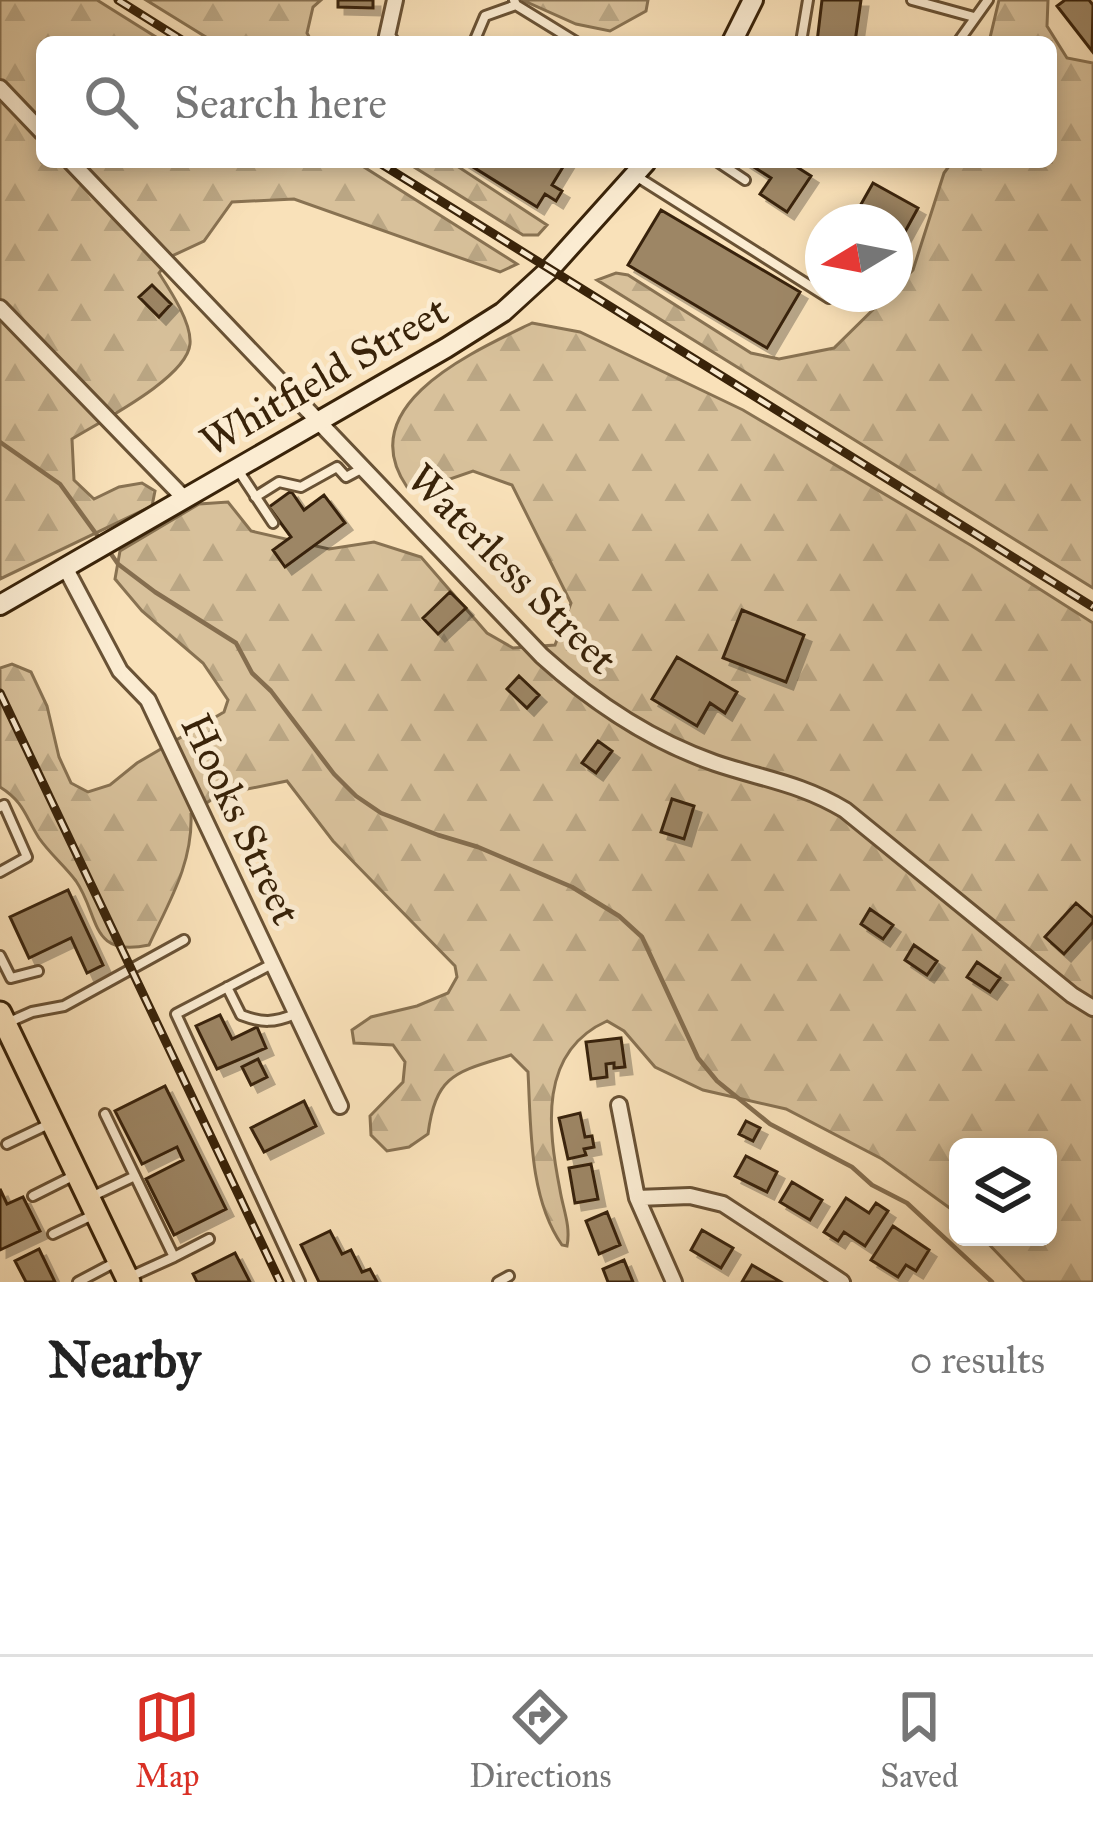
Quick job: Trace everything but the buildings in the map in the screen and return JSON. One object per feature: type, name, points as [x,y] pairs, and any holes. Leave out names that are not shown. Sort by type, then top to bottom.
[{"type":"main road","points":[[735,36],[753,0]]},
{"type":"main road","name":"Whitfield Street","points":[[0,605],[503,312],[641,169]]},
{"type":"main road","points":[[2,1017],[125,1274]]},
{"type":"street","points":[[387,36],[394,0]]},
{"type":"street","points":[[0,88],[36,126]]},
{"type":"street","name":"Waterless Street","points":[[77,168],[542,656],[596,702],[689,753],[802,787],[844,810],[1093,1008]]},
{"type":"street","points":[[0,308],[185,499]]},
{"type":"street","name":"Hooks Street","points":[[66,569],[120,671],[148,700],[340,1106]]},
{"type":"street","points":[[619,1105],[637,1198],[674,1282]]},
{"type":"street","points":[[637,1198],[690,1196],[723,1204],[842,1282]]},
{"type":"lane","points":[[802,36],[808,0]]},
{"type":"lane","points":[[912,0],[974,17]]},
{"type":"lane","points":[[962,36],[988,0]]},
{"type":"lane","points":[[477,36],[485,16],[515,2],[567,36]]},
{"type":"lane","points":[[727,168],[745,180]]},
{"type":"lane","points":[[641,169],[805,282]]},
{"type":"lane","points":[[256,496],[279,482],[301,487],[337,467],[346,477],[364,467]]},
{"type":"lane","points":[[238,469],[273,524]]},
{"type":"lane","points":[[0,807],[4,805],[27,857],[0,872]]},
{"type":"lane","points":[[2,1017],[64,1006],[184,940]]},
{"type":"lane","points":[[0,956],[11,978],[38,971]]},
{"type":"lane","points":[[273,964],[176,1014],[300,1282]]},
{"type":"lane","points":[[227,987],[241,1015],[277,1022],[297,1013]]},
{"type":"lane","points":[[105,1114],[175,1257]]},
{"type":"lane","points":[[7,1144],[52,1122]]},
{"type":"lane","points":[[33,1196],[76,1174]]},
{"type":"lane","points":[[52,1234],[135,1176]]},
{"type":"lane","points":[[78,1282],[125,1274],[209,1239]]},
{"type":"lane","points":[[499,1282],[509,1276]]},
{"type":"green space","points":[[0,0],[97,0],[154,36],[36,36],[36,168],[365,168],[517,264],[500,272],[294,199],[232,202],[204,241],[172,256],[159,273],[188,326],[190,344],[185,357],[141,398],[72,439],[74,480],[94,499],[142,483],[155,491],[152,506],[0,579]]},
{"type":"green space","points":[[146,0],[321,0],[313,7],[309,36],[204,36]]},
{"type":"green space","points":[[522,0],[648,0],[646,11],[610,31],[576,24]]},
{"type":"green space","points":[[999,0],[1048,0],[1047,26],[1053,36],[990,36]]},
{"type":"green space","points":[[1057,42],[1067,58],[1093,63],[1093,588],[597,280],[616,273],[628,275],[751,353],[779,359],[834,348],[871,312],[913,312],[913,270],[948,168],[1057,168]]},
{"type":"green space","points":[[416,168],[460,168],[547,225],[538,235],[523,235]]},
{"type":"green space","points":[[532,323],[580,332],[743,410],[1093,623],[1093,1282],[1025,1282],[991,1246],[1057,1246],[1057,1138],[949,1138],[949,1207],[882,1159],[786,1109],[703,1090],[655,1067],[624,1031],[607,1021],[569,1052],[553,1094],[553,1142],[568,1231],[567,1246],[562,1245],[538,1184],[528,1072],[511,1055],[452,1078],[437,1098],[428,1134],[409,1147],[387,1151],[371,1135],[370,1116],[403,1082],[405,1062],[393,1045],[354,1043],[352,1030],[371,1017],[448,993],[457,977],[455,966],[333,841],[287,781],[218,795],[191,814],[188,849],[172,898],[149,945],[130,947],[106,940],[76,881],[39,838],[19,804],[0,787],[0,668],[12,664],[31,672],[71,783],[88,792],[110,785],[137,763],[224,712],[228,700],[203,663],[142,611],[115,579],[120,551],[199,504],[228,502],[251,531],[329,549],[374,542],[421,557],[487,633],[513,648],[555,645],[571,603],[512,485],[473,471],[430,486],[407,487],[394,458],[395,431],[406,407],[426,385],[480,349]]},
{"type":"waterway","points":[[0,442],[60,484],[102,542]]},
{"type":"waterway","points":[[109,551],[118,564],[155,592],[236,643],[252,673],[356,796],[381,813],[572,887],[619,916],[642,937],[698,1058],[717,1081],[770,1124],[852,1167],[872,1185],[907,1203],[992,1282]]},
{"type":"railway","points":[[118,0],[175,36]]},
{"type":"railway","points":[[388,168],[1093,607]]},
{"type":"railway","points":[[0,693],[280,1282]]}]
